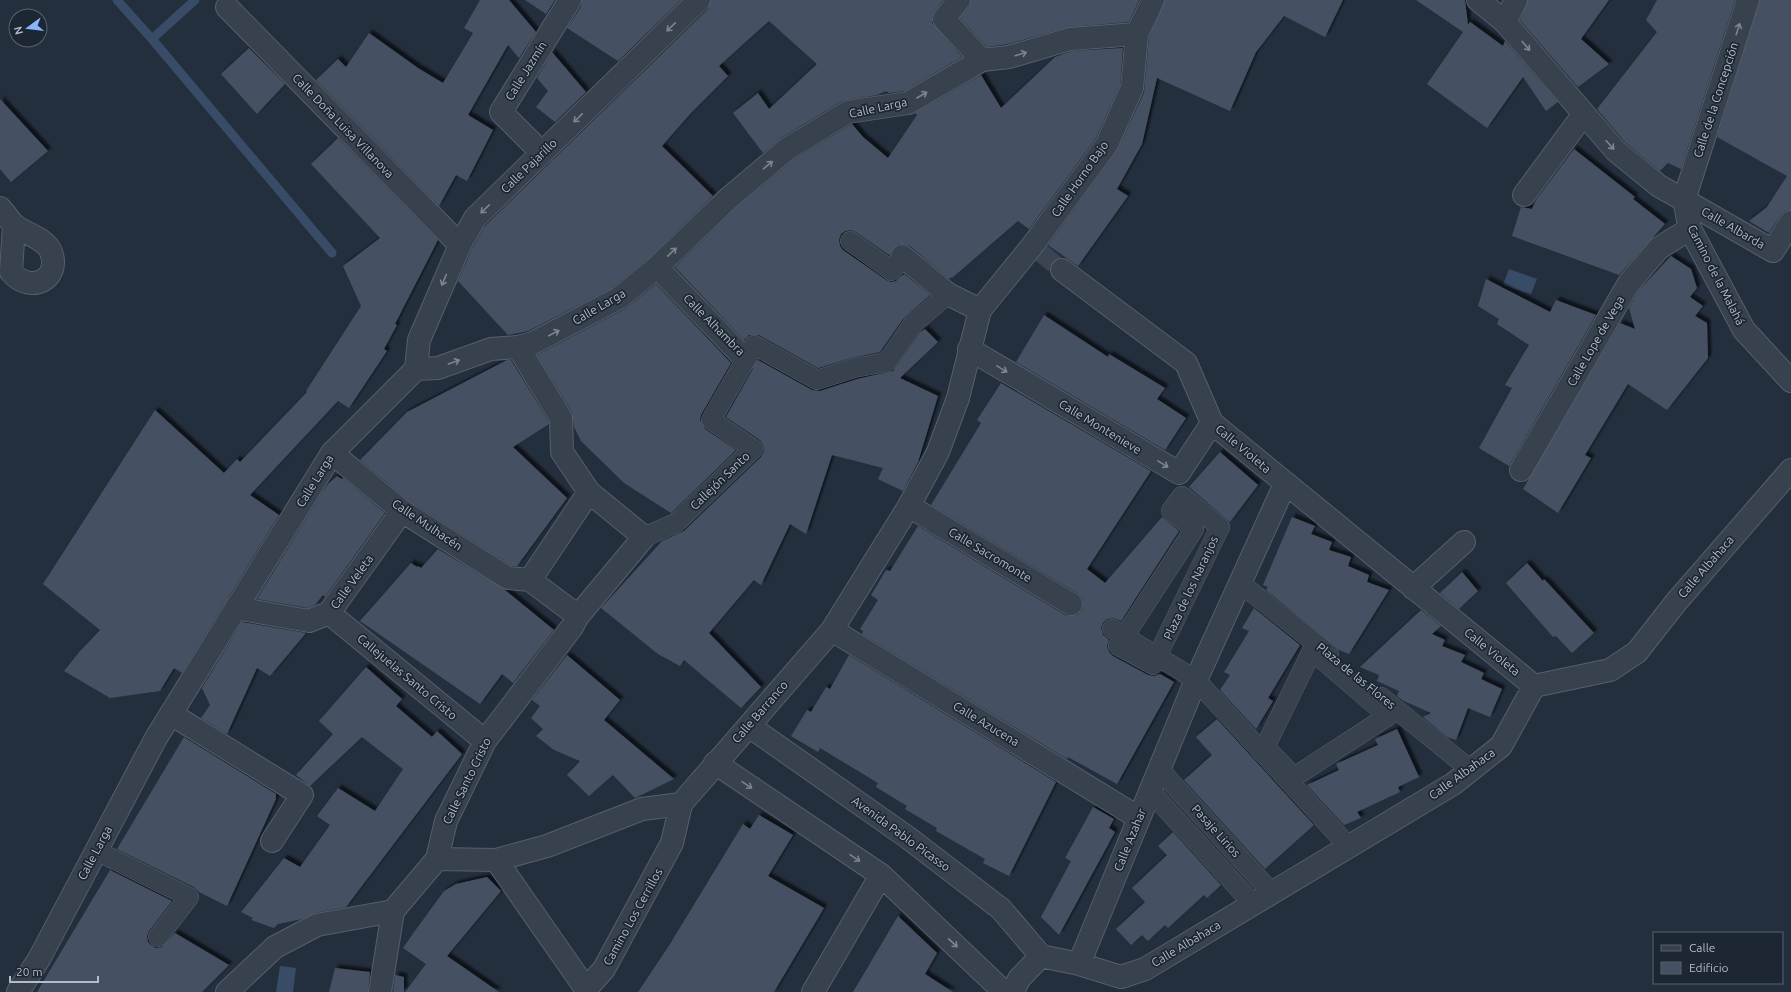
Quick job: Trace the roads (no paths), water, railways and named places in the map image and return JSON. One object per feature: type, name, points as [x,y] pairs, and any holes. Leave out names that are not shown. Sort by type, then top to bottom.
[{"type":"street","name":"Calle Jazmín","points":[[542,153],[501,112],[570,0]]},
{"type":"street","name":"Calle Pajarillo","points":[[416,369],[419,340],[460,244],[476,218],[699,0]]},
{"type":"street","points":[[959,0],[944,19],[982,60]]},
{"type":"street","name":"Calle Horno Bajo","points":[[980,310],[1031,253],[1107,144],[1132,88],[1137,34],[1153,0]]},
{"type":"street","points":[[1478,0],[1505,22],[1616,152],[1659,186],[1684,200]]},
{"type":"street","points":[[1505,22],[1516,0]]},
{"type":"street","name":"Calle de la Concepción","points":[[1684,200],[1748,0]]},
{"type":"street","name":"Calle Doña Luisa Villanova","points":[[227,7],[460,244]]},
{"type":"street","name":"Calle Larga","points":[[18,992],[39,959],[156,738],[332,453],[416,369],[438,368],[491,349],[518,347],[533,344],[619,298],[657,267],[729,198],[787,149],[848,112],[908,103],[982,60],[1009,57],[1070,38],[1137,34]]},
{"type":"street","points":[[1524,195],[1583,115]]},
{"type":"street","name":"Calle Albarda","points":[[1684,200],[1773,251],[1791,222]]},
{"type":"street","name":"Camino de la Malahá","points":[[1684,200],[1690,229],[1744,330],[1791,381]]},
{"type":"street","points":[[0,208],[14,225]]},
{"type":"street","name":"Calle Lope de Vega","points":[[1521,470],[1629,283],[1659,248],[1690,229]]},
{"type":"street","points":[[850,241],[892,271],[902,256],[948,294],[980,310]]},
{"type":"street","name":"Calle Alhambra","points":[[657,267],[745,359],[754,345],[817,380],[854,368],[887,362],[912,325],[948,294]]},
{"type":"street","name":"Calle Violeta","points":[[1059,268],[1186,363],[1212,423],[1534,686]]},
{"type":"street","name":"Calle Barranco","points":[[680,804],[832,630],[909,506],[938,452],[958,398],[969,349],[980,310]]},
{"type":"street","points":[[518,347],[561,418],[562,452],[589,492],[644,537]]},
{"type":"street","name":"Calle Montenieve","points":[[969,349],[1179,474],[1212,423]]},
{"type":"street","name":"Callejón Santo","points":[[644,537],[676,523],[753,449],[711,420],[745,359]]},
{"type":"street","name":"Calle Mulhacén","points":[[332,453],[402,512],[508,578],[530,580]]},
{"type":"street","name":"Calle Albahaca","points":[[1079,964],[1121,977],[1145,969],[1453,784],[1501,746],[1534,686],[1610,670],[1637,652],[1677,601],[1791,470]]},
{"type":"street","points":[[1285,484],[1196,680],[1349,847]]},
{"type":"street","points":[[578,616],[530,580],[589,492]]},
{"type":"street","name":"Plaza de los Naranjos","points":[[1158,657],[1220,528],[1182,496],[1171,510],[1194,529],[1118,632],[1158,657],[1196,680]]},
{"type":"street","name":"Calle Sacromonte","points":[[909,506],[1070,604]]},
{"type":"street","name":"Calle Veleta","points":[[236,608],[309,621],[329,613],[402,512]]},
{"type":"street","name":"Calle Santo Cristo","points":[[393,911],[437,859],[446,821],[485,741],[572,627],[578,616],[644,537]]},
{"type":"street","points":[[1413,588],[1464,542]]},
{"type":"street","name":"Plaza de las Flores","points":[[1240,583],[1471,770]]},
{"type":"street","name":"Callejuelas Santo Cristo","points":[[329,613],[485,741]]},
{"type":"street","name":"Calle Azucena","points":[[832,630],[1139,818]]},
{"type":"street","name":"Plaza de las Flores","points":[[1312,651],[1388,716],[1294,777],[1265,747],[1312,651]]},
{"type":"street","name":"Calle Azahar","points":[[1079,964],[1196,680]]},
{"type":"street","points":[[171,714],[302,795],[272,841]]},
{"type":"street","name":"Avenida Pablo Picasso","points":[[749,726],[907,836],[1001,909],[1041,956]]},
{"type":"street","points":[[715,763],[881,875],[1004,992]]},
{"type":"street","name":"Pasaje Lirios","points":[[1159,769],[1272,893]]},
{"type":"street","name":"Pasaje Lirios","points":[[1150,791],[1253,904]]},
{"type":"street","points":[[437,859],[496,860],[547,846],[642,809],[680,804]]},
{"type":"street","name":"Camino Los Cerrillos","points":[[496,860],[586,990],[604,970],[672,843],[680,804]]},
{"type":"street","points":[[97,850],[189,897],[158,937]]},
{"type":"street","points":[[813,992],[881,875]]},
{"type":"street","points":[[228,992],[275,947],[318,925],[393,911],[380,992]]},
{"type":"street","points":[[1013,992],[1019,979],[1041,956],[1079,964]]},
{"type":"water","points":[[1509,269],[1537,279],[1531,294],[1503,285]]},
{"type":"water","points":[[280,966],[296,968],[293,992],[276,992]]},
{"type":"waterway","points":[[117,0],[152,39],[332,253]]},
{"type":"waterway","points":[[152,39],[195,0]]},
{"type":"tunnel","points":[[1040,252],[1057,266]]}]
